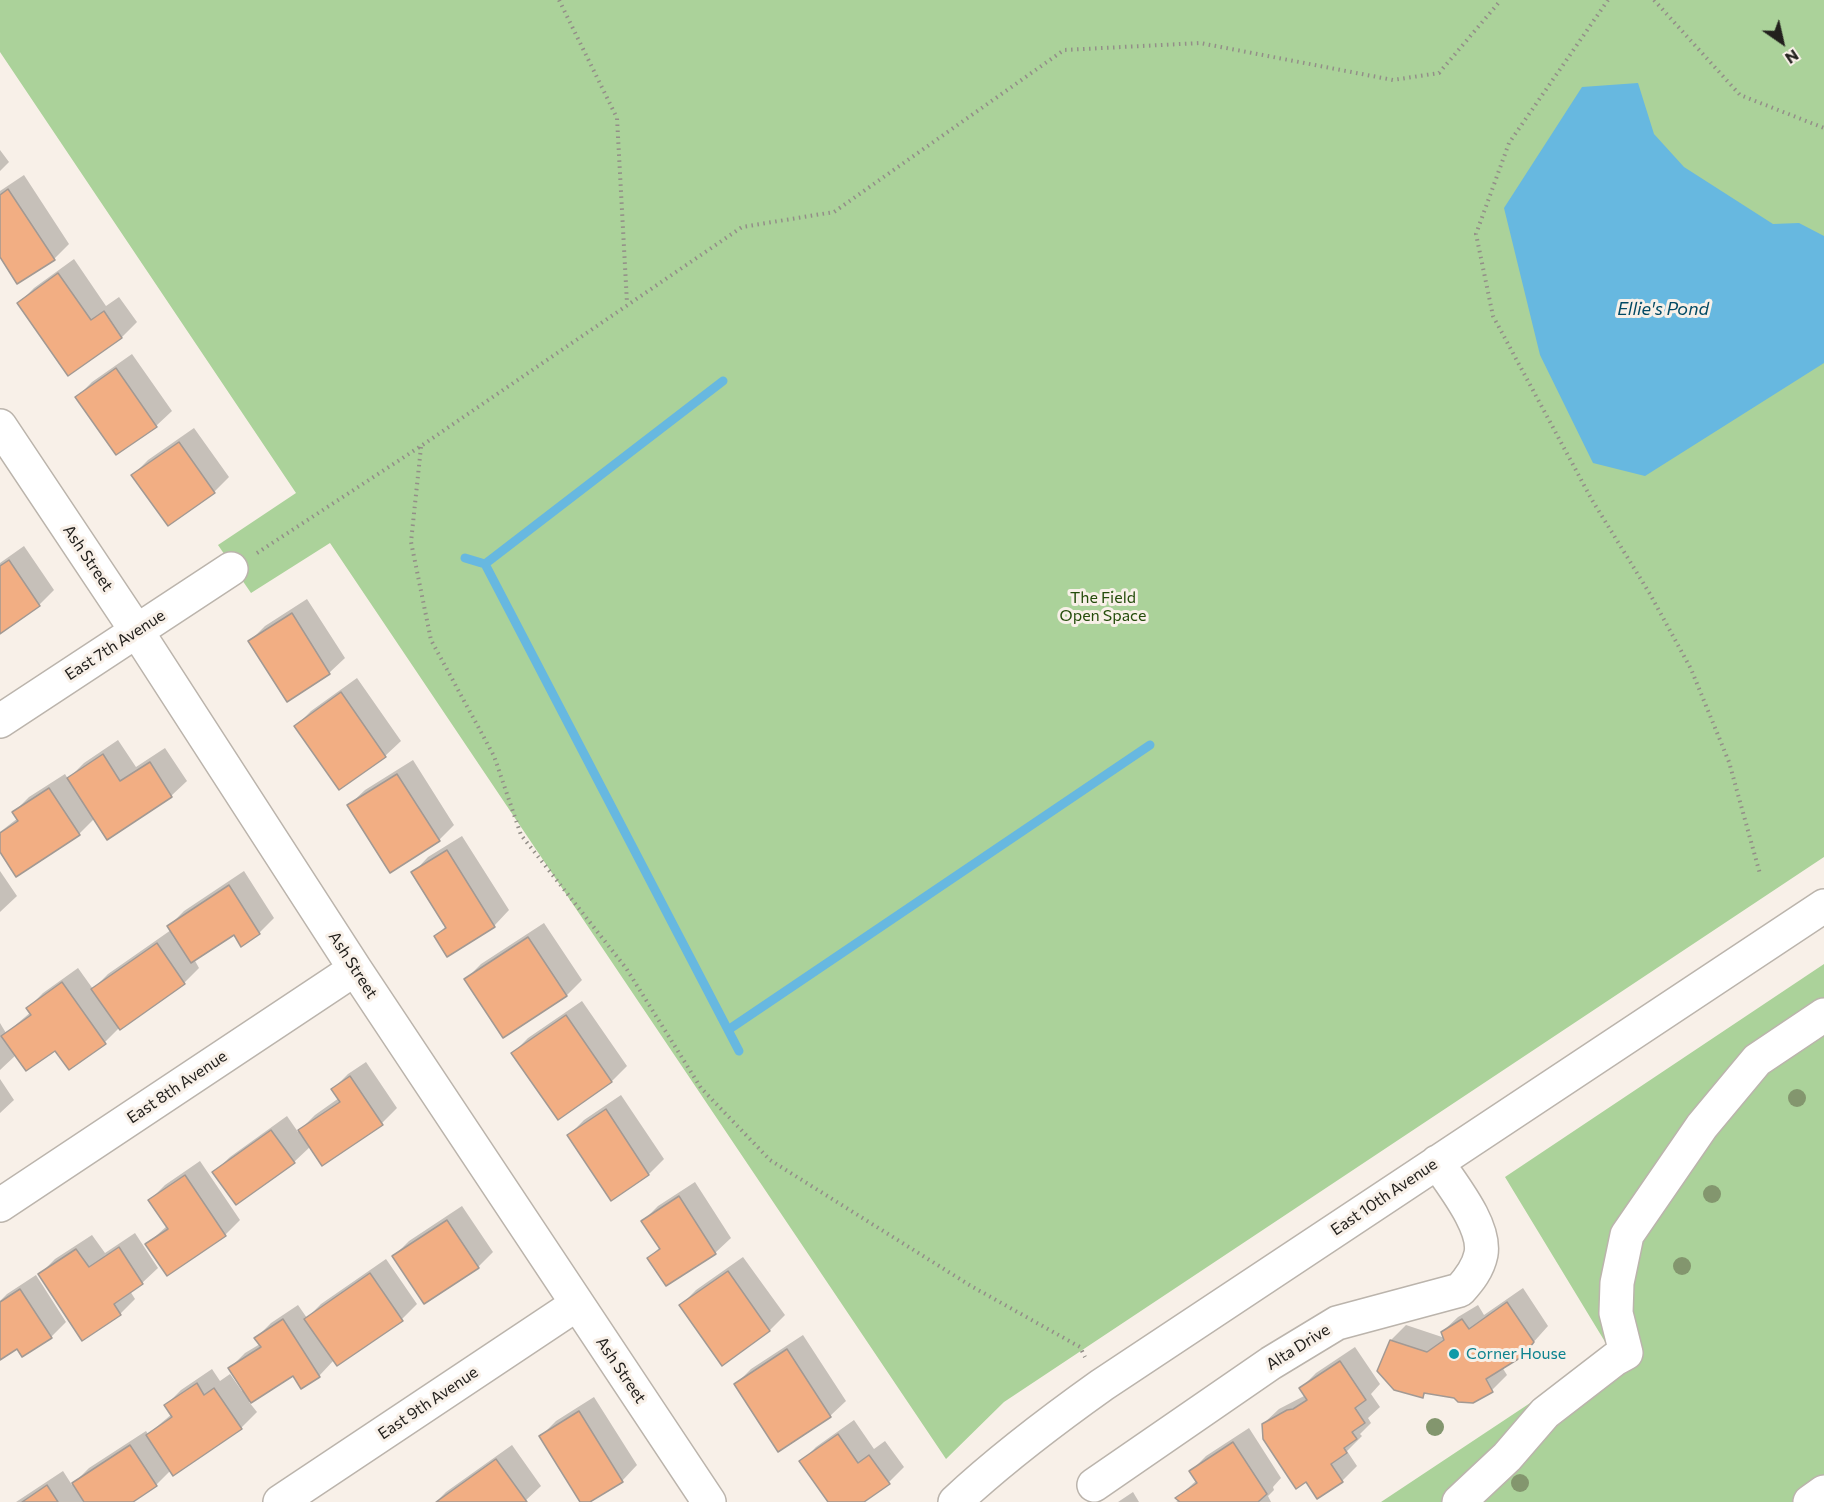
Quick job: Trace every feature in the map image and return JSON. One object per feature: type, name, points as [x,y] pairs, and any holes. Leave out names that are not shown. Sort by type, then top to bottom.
[{"type":"street","name":"Ash Street","points":[[0,426],[136,630],[355,969],[709,1502]]},
{"type":"street","name":"East 7th Avenue","points":[[0,721],[239,564]]},
{"type":"street","name":"East 10th Avenue","points":[[955,1502],[1032,1435],[1102,1385],[1824,906]]},
{"type":"street","name":"East 8th Avenue","points":[[0,1205],[355,969]]},
{"type":"street","points":[[1459,1502],[1507,1457],[1545,1413],[1626,1353],[1616,1313],[1617,1283],[1627,1235],[1702,1126],[1757,1060],[1824,1015]]},
{"type":"street","name":"Alta Drive","points":[[1094,1485],[1271,1363],[1337,1323],[1460,1290],[1472,1277],[1481,1255],[1481,1245],[1476,1224],[1437,1162]]},
{"type":"street","name":"East 9th Avenue","points":[[280,1502],[577,1304]]},
{"type":"street","points":[[1810,1502],[1824,1492]]},
{"type":"path","points":[[559,0],[617,118],[627,304]]},
{"type":"path","points":[[239,564],[422,446],[742,227],[834,212],[1064,50],[1200,43],[1393,80],[1439,73],[1500,0]]},
{"type":"path","points":[[1608,0],[1509,143],[1476,234],[1492,316],[1592,500],[1650,594],[1691,669],[1729,762],[1760,874]]},
{"type":"path","points":[[1654,0],[1740,95],[1824,128]]},
{"type":"path","points":[[422,446],[411,542],[431,640],[494,756],[520,835],[626,968],[701,1088],[770,1160],[971,1286],[1080,1347],[1102,1385]]},
{"type":"green space","name":"The Field Open Space","points":[[0,0],[1824,0],[1824,857],[1004,1402],[946,1459],[330,543],[251,593],[218,545],[296,493],[0,52]]},
{"type":"green space","points":[[1824,964],[1824,1502],[1381,1502],[1610,1350],[1505,1177]]},
{"type":"water","name":"Ellie's Pond","points":[[1638,83],[1654,134],[1684,167],[1773,224],[1799,223],[1824,236],[1824,363],[1645,476],[1593,463],[1540,355],[1504,208],[1582,87]]},
{"type":"building","points":[[8,189],[55,260],[17,284],[0,257],[0,195]]},
{"type":"building","points":[[58,273],[91,320],[104,311],[122,338],[68,376],[17,303]]},
{"type":"building","points":[[116,368],[157,427],[116,455],[75,397]]},
{"type":"building","points":[[179,442],[215,493],[168,526],[131,475]]},
{"type":"building","points":[[9,560],[40,606],[0,634],[0,566]]},
{"type":"building","points":[[292,613],[330,674],[287,702],[248,641]]},
{"type":"building","points":[[341,692],[386,757],[339,790],[294,726]]},
{"type":"building","points":[[103,754],[120,781],[150,762],[172,797],[107,840],[67,778]]},
{"type":"building","points":[[397,774],[440,841],[390,873],[347,805]]},
{"type":"building","points":[[49,788],[80,835],[16,877],[0,852],[0,833],[18,821],[12,812]]},
{"type":"building","points":[[447,850],[495,927],[447,957],[434,936],[446,928],[411,872]]},
{"type":"building","points":[[229,885],[260,934],[241,947],[234,935],[191,963],[167,926]]},
{"type":"building","points":[[528,937],[567,996],[503,1038],[464,979]]},
{"type":"building","points":[[157,943],[185,984],[120,1030],[91,989]]},
{"type":"building","points":[[62,982],[106,1044],[69,1070],[55,1051],[26,1071],[1,1036],[31,1015],[26,1008]]},
{"type":"building","points":[[566,1015],[612,1082],[558,1120],[511,1053]]},
{"type":"building","points":[[350,1076],[383,1125],[322,1166],[298,1130],[340,1102],[331,1089]]},
{"type":"building","points":[[606,1109],[649,1175],[611,1201],[567,1135]]},
{"type":"building","points":[[271,1130],[295,1163],[236,1205],[212,1172]]},
{"type":"building","points":[[185,1175],[226,1236],[167,1276],[145,1244],[168,1229],[148,1200]]},
{"type":"building","points":[[679,1196],[716,1254],[666,1286],[647,1258],[660,1249],[641,1221]]},
{"type":"building","points":[[447,1220],[479,1268],[424,1304],[392,1256]]},
{"type":"building","points":[[119,1247],[143,1284],[114,1304],[121,1315],[82,1341],[38,1274],[76,1249],[89,1267]]},
{"type":"building","points":[[728,1271],[770,1331],[722,1366],[679,1305]]},
{"type":"building","points":[[370,1273],[403,1321],[337,1366],[304,1319]]},
{"type":"building","points":[[20,1289],[52,1338],[22,1357],[17,1349],[0,1360],[0,1302]]},
{"type":"building","name":"Corner House","points":[[1507,1302],[1534,1342],[1523,1356],[1486,1379],[1493,1392],[1473,1403],[1458,1402],[1454,1398],[1424,1393],[1423,1398],[1394,1390],[1377,1371],[1390,1340],[1427,1352],[1444,1340],[1441,1332],[1462,1319],[1469,1329]]},
{"type":"building","points":[[283,1319],[320,1377],[301,1389],[293,1376],[251,1403],[228,1368],[261,1347],[254,1338]]},
{"type":"building","points":[[787,1349],[831,1417],[778,1452],[734,1384]]},
{"type":"building","points":[[1340,1361],[1366,1400],[1355,1408],[1365,1423],[1352,1432],[1357,1439],[1344,1448],[1347,1453],[1331,1464],[1343,1482],[1317,1499],[1306,1482],[1296,1489],[1263,1439],[1262,1424],[1307,1400],[1299,1388]]},
{"type":"building","points":[[197,1383],[204,1395],[214,1388],[242,1429],[173,1476],[146,1435],[172,1417],[164,1405]]},
{"type":"building","points":[[579,1411],[623,1482],[590,1502],[580,1502],[539,1436]]},
{"type":"building","points":[[838,1434],[858,1463],[869,1455],[890,1484],[864,1502],[828,1502],[799,1461]]},
{"type":"building","points":[[1233,1442],[1267,1494],[1258,1502],[1180,1502],[1175,1498],[1197,1483],[1189,1471]]},
{"type":"building","points":[[130,1445],[157,1486],[133,1502],[84,1502],[72,1483]]},
{"type":"building","points":[[496,1459],[527,1502],[436,1502]]},
{"type":"building","points":[[47,1485],[58,1502],[22,1502]]},
{"type":"waterway","points":[[723,381],[485,564],[739,1051]]},
{"type":"waterway","points":[[465,558],[485,564]]},
{"type":"waterway","points":[[728,1030],[1150,745]]},
{"type":"place","name":"Corner House","points":[[1454,1354]]}]
